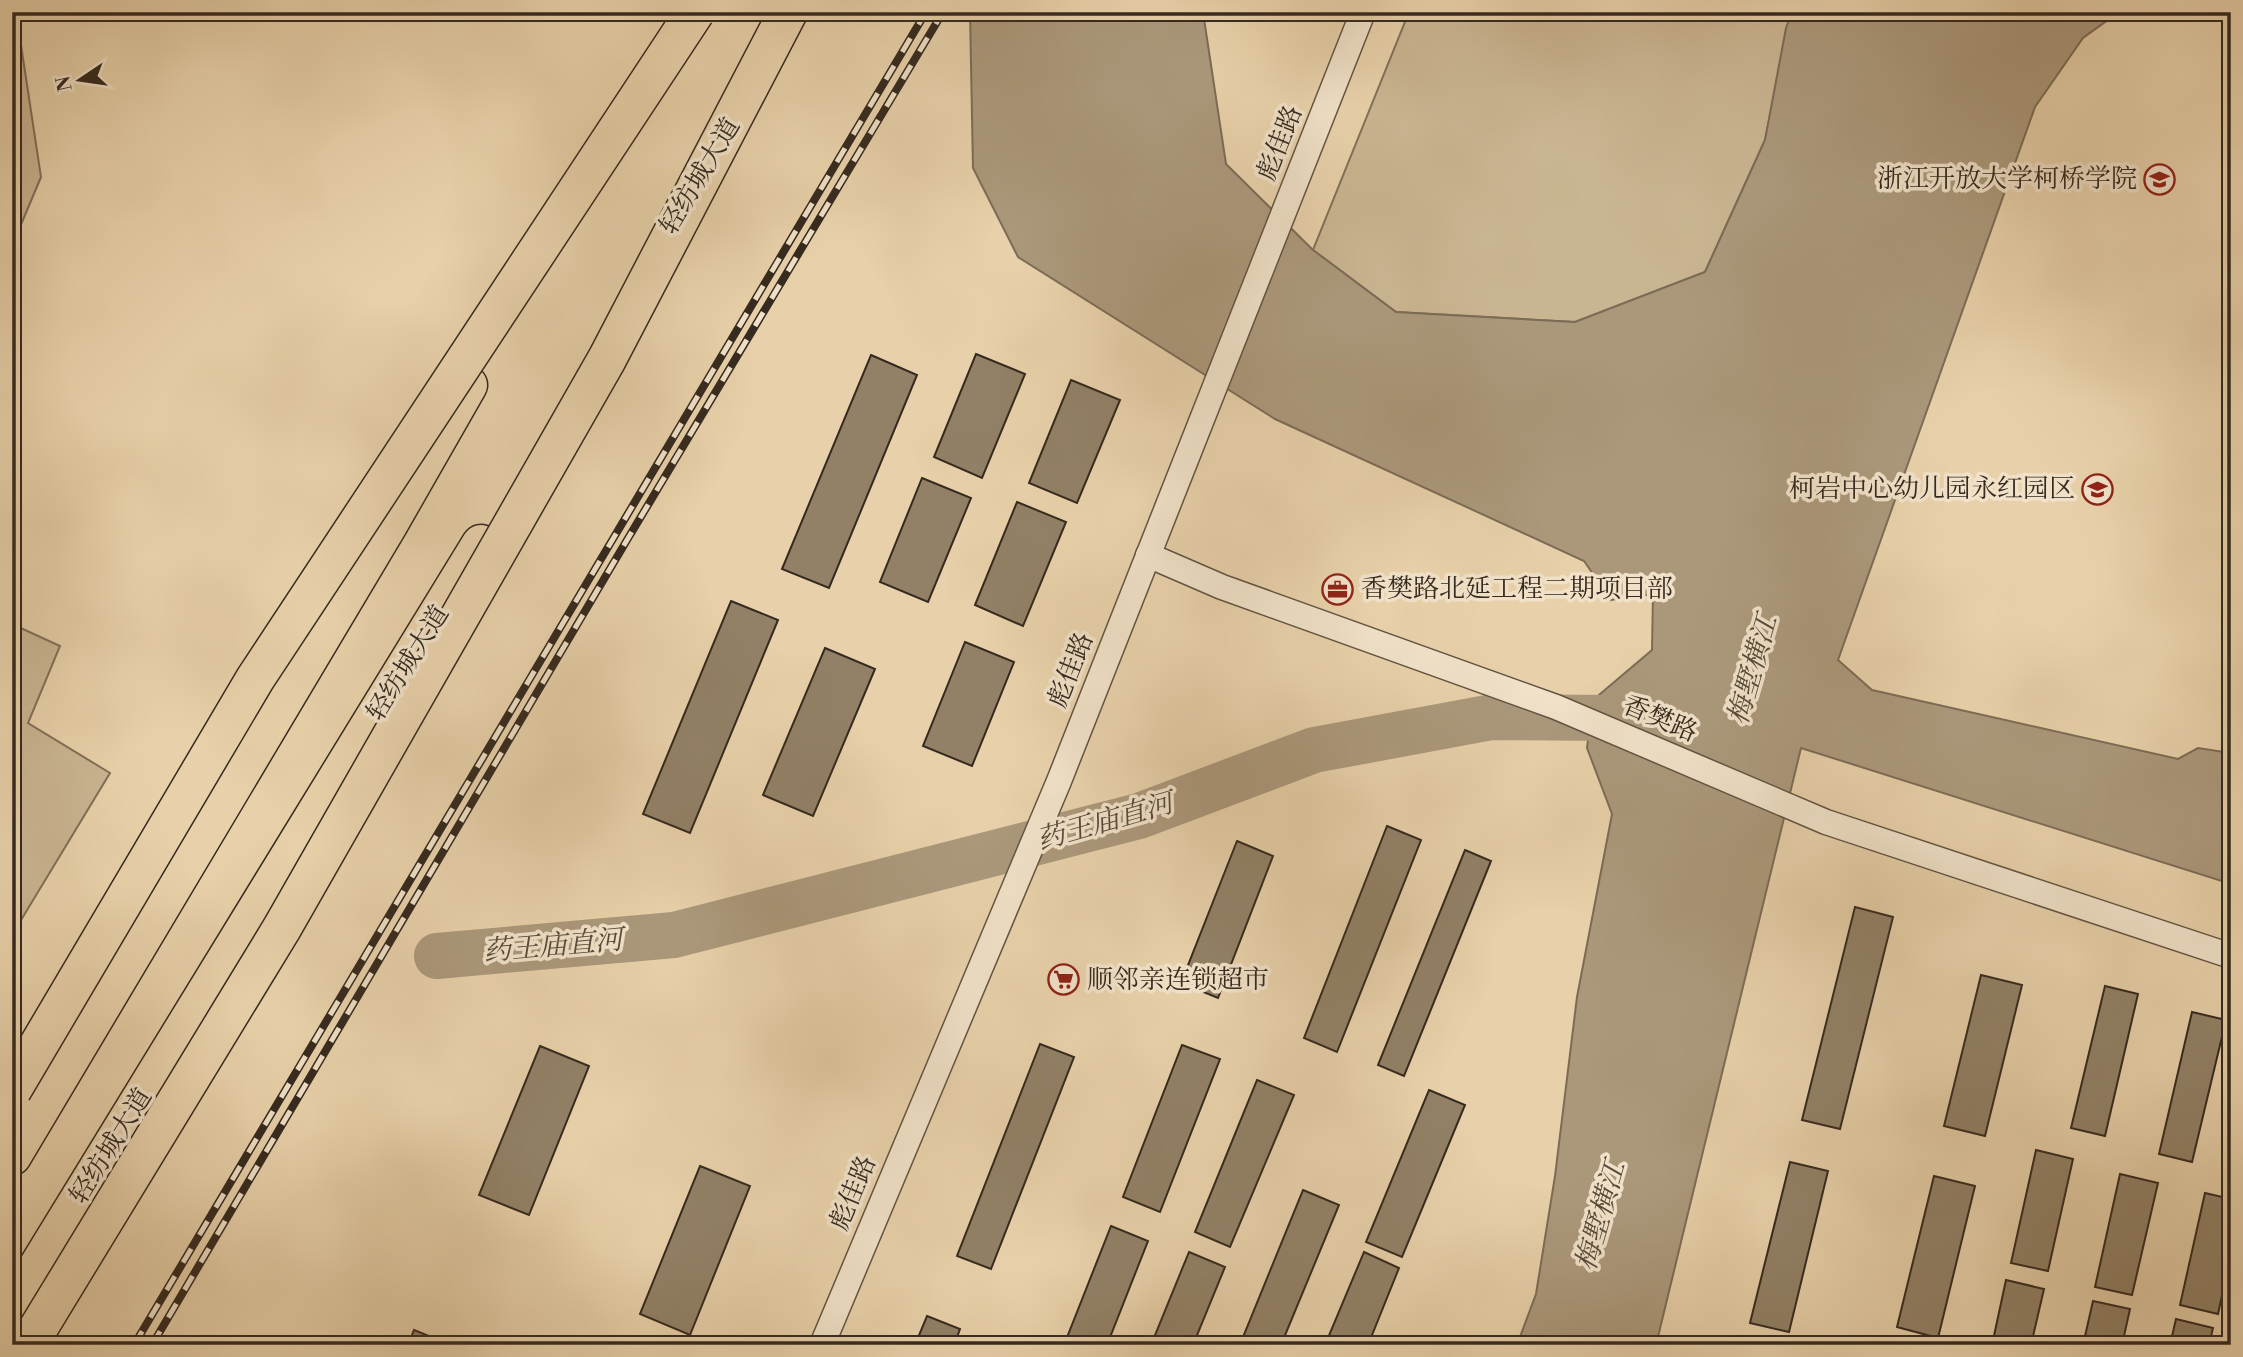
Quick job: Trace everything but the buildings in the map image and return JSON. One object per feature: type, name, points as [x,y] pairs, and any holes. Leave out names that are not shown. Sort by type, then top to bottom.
[{"type":"main road","points":[[12,1156],[388,525],[680,12]]},
{"type":"main road","points":[[12,1090],[255,679],[695,12]]},
{"type":"main road","points":[[28,1345],[282,928],[607,359],[788,12]]},
{"type":"main road","name":"轻纺城大道","points":[[12,1309],[466,568],[798,12]]},
{"type":"street","name":"彪佳路","points":[[822,1345],[1046,813],[1363,12]]},
{"type":"street","name":"香樊路","points":[[1148,555],[1223,587],[1556,707],[1826,822],[2231,956]]},
{"type":"shaded area","points":[[12,12],[16,12],[41,177],[12,246]]},
{"type":"shaded area","points":[[1409,12],[1791,12],[1765,140],[1705,272],[1575,322],[1396,312],[1313,250]]},
{"type":"shaded area","points":[[12,624],[60,646],[28,723],[110,773],[12,935]]},
{"type":"water","name":"梅墅横江","points":[[970,12],[1203,12],[1226,164],[1313,250],[1396,312],[1575,322],[1705,272],[1765,140],[1786,28],[1792,12],[2119,12],[2083,38],[2035,107],[1838,660],[1872,690],[2178,759],[2198,748],[2231,753],[2231,884],[1801,748],[1656,1345],[1517,1345],[1536,1294],[1555,1176],[1577,997],[1612,814],[1587,748],[1593,700],[1652,650],[1653,594],[1611,600],[1584,561],[1275,419],[1018,257],[973,168]]},
{"type":"waterway","name":"药王庙直河","points":[[437,956],[674,935],[1139,816],[1314,750],[1492,717],[1611,718]]},
{"type":"railway","points":[[134,1345],[926,12]]},
{"type":"railway","points":[[152,1345],[627,540],[943,12]]},
{"type":"place","name":"浙江开放大学柯桥学院","points":[[2160,179]]},
{"type":"place","name":"柯岩中心幼儿园永红园区","points":[[2098,489]]},
{"type":"place","name":"香樊路北延工程二期项目部","points":[[1338,589]]},
{"type":"place","name":"顺邻亲连锁超市","points":[[1064,980]]}]
